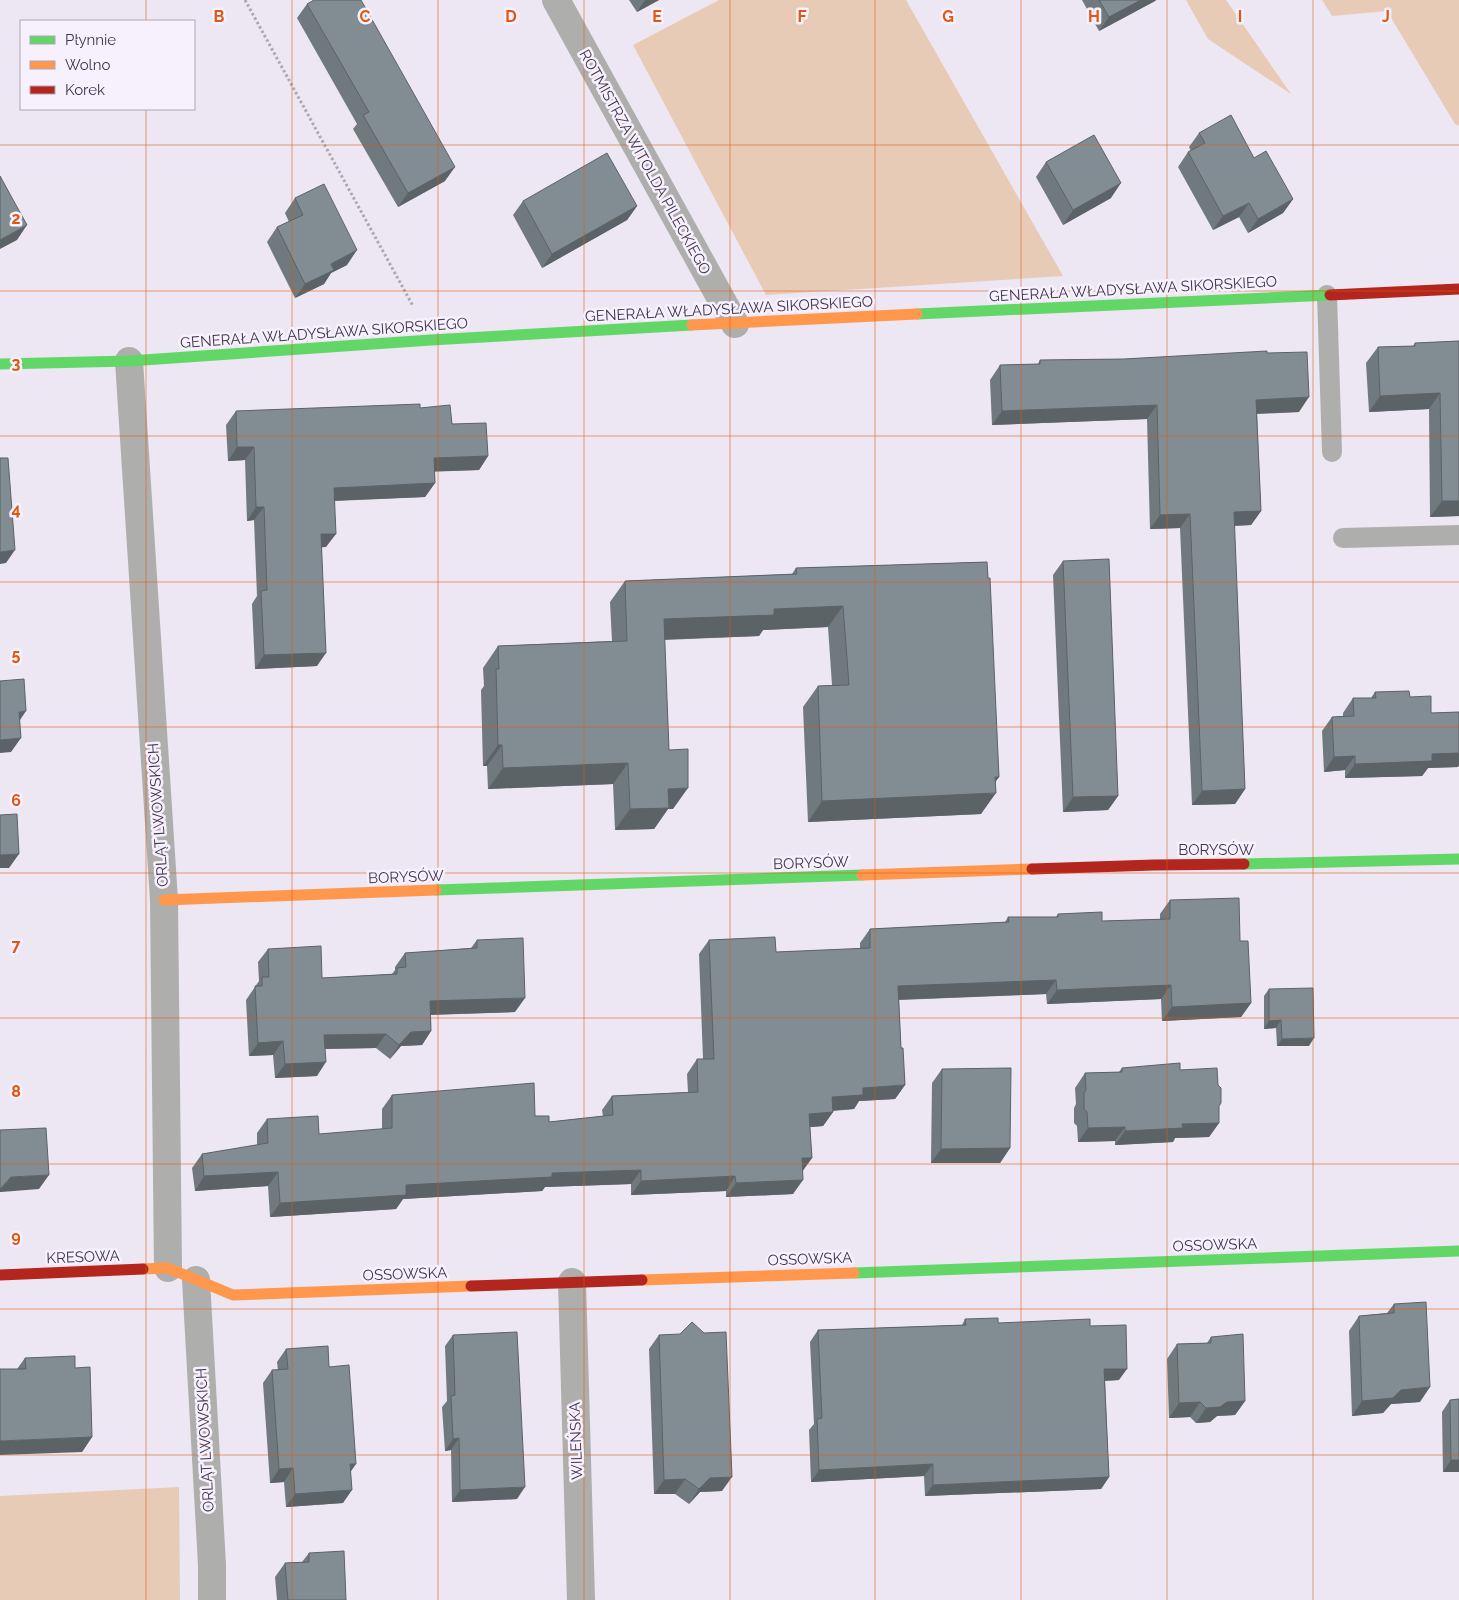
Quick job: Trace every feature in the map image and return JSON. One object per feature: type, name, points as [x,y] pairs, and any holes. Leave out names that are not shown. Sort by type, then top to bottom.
[{"type":"street","name":"ROTMISTRZA WITOLDA PILECKIEGO","points":[[556,0],[735,324]]},
{"type":"street","name":"GENERAŁA WŁADYSŁAWA SIKORSKIEGO","points":[[0,364],[129,362],[431,340],[804,319],[1459,289]]},
{"type":"street","name":"ORLĄT LWOWSKICH","points":[[129,362],[164,900],[168,1268]]},
{"type":"street","name":"BORYSÓW","points":[[164,900],[1154,865],[1283,864],[1459,859]]},
{"type":"street","name":"OSSOWSKA","points":[[168,1268],[233,1295],[1459,1251]]},
{"type":"street","name":"KRESOWA","points":[[0,1275],[168,1268]]},
{"type":"street","name":"ORLĄT LWOWSKICH","points":[[196,1280],[212,1564],[212,1600]]},
{"type":"street","name":"WILEŃSKA","points":[[572,1282],[581,1600]]},
{"type":"lane","points":[[1326,295],[1332,452]]},
{"type":"lane","points":[[1343,538],[1459,535]]},
{"type":"path","points":[[245,0],[431,340]]},
{"type":"shaded area","points":[[719,0],[906,0],[1063,276],[766,295],[633,45]]},
{"type":"shaded area","points":[[1186,0],[1226,0],[1291,94],[1208,39]]},
{"type":"shaded area","points":[[1322,0],[1459,0],[1459,126],[1455,124],[1387,11],[1332,16]]},
{"type":"shaded area","points":[[179,1487],[180,1600],[0,1600],[0,1496]]},
{"type":"building","points":[[314,0],[361,0],[455,167],[408,193],[363,115],[369,112],[307,4]]},
{"type":"building","points":[[1099,0],[1141,0],[1109,17]]},
{"type":"building","points":[[1231,115],[1254,158],[1266,151],[1293,199],[1258,219],[1249,203],[1223,216],[1188,152],[1205,143],[1199,133]]},
{"type":"building","points":[[1094,135],[1121,183],[1073,210],[1046,162]]},
{"type":"building","points":[[607,153],[637,206],[552,254],[523,201]]},
{"type":"building","points":[[0,176],[27,225],[0,240]]},
{"type":"building","points":[[324,184],[357,250],[331,264],[334,270],[305,284],[277,227],[303,215],[295,198]]},
{"type":"building","points":[[1459,341],[1459,501],[1442,501],[1440,393],[1380,396],[1378,347],[1415,346],[1415,343]]},
{"type":"building","points":[[1267,351],[1267,353],[1307,352],[1309,397],[1256,400],[1261,511],[1234,512],[1245,789],[1202,791],[1190,514],[1160,515],[1157,405],[1002,411],[1000,365],[1040,364],[1040,360],[1124,359]]},
{"type":"building","points":[[420,404],[420,408],[450,405],[452,424],[486,423],[488,456],[434,458],[435,483],[334,488],[336,534],[321,534],[326,653],[264,655],[261,591],[267,590],[264,507],[256,507],[254,447],[237,447],[236,411]]},
{"type":"building","points":[[0,458],[8,458],[15,550],[0,552]]},
{"type":"building","points":[[1109,559],[1118,796],[1073,797],[1063,561]]},
{"type":"building","points":[[987,562],[988,578],[990,578],[999,777],[995,777],[996,793],[822,801],[818,686],[849,685],[843,606],[774,609],[774,615],[664,619],[669,750],[688,749],[688,788],[668,789],[669,808],[630,809],[628,763],[503,768],[502,745],[498,745],[496,669],[499,669],[498,646],[627,641],[625,581],[797,574],[796,568]]},
{"type":"building","points":[[24,679],[26,711],[19,712],[21,738],[0,740],[0,681]]},
{"type":"building","points":[[1409,691],[1410,697],[1431,696],[1431,713],[1459,712],[1459,753],[1432,754],[1432,761],[1355,764],[1355,756],[1334,757],[1332,717],[1354,716],[1353,698],[1376,698],[1375,692]]},
{"type":"building","points":[[17,814],[19,854],[0,855],[0,815]]},
{"type":"building","points":[[1239,898],[1240,941],[1248,941],[1251,1003],[1172,1007],[1171,985],[1057,990],[1056,980],[898,986],[905,1085],[863,1088],[863,1095],[832,1097],[833,1112],[809,1114],[812,1158],[802,1158],[803,1180],[736,1183],[735,1176],[641,1181],[641,1170],[552,1173],[552,1177],[406,1185],[406,1195],[280,1203],[278,1172],[204,1176],[202,1154],[268,1143],[267,1119],[318,1116],[319,1134],[392,1128],[392,1095],[534,1083],[535,1116],[549,1116],[549,1122],[613,1115],[612,1096],[698,1092],[697,1059],[714,1059],[709,940],[775,937],[776,952],[870,948],[870,929],[1009,922],[1008,917],[1058,917],[1058,914],[1102,912],[1102,921],[1170,919],[1170,900]]},
{"type":"building","points":[[523,938],[525,998],[430,1001],[431,1031],[411,1032],[399,1045],[386,1034],[324,1035],[326,1062],[285,1064],[283,1041],[258,1043],[255,986],[262,986],[262,977],[269,977],[268,949],[321,946],[322,978],[397,974],[397,968],[406,967],[405,953],[477,948],[477,940]]},
{"type":"building","points":[[1313,988],[1314,1038],[1282,1039],[1281,1020],[1269,1021],[1269,989]]},
{"type":"building","points":[[1180,1063],[1180,1070],[1217,1068],[1218,1085],[1221,1088],[1219,1123],[1182,1124],[1183,1128],[1125,1131],[1125,1127],[1088,1128],[1087,1112],[1084,1109],[1085,1073],[1122,1072],[1122,1068]]},
{"type":"building","points":[[1011,1068],[1010,1148],[941,1149],[942,1069]]},
{"type":"building","points":[[46,1128],[49,1175],[11,1177],[0,1189],[0,1130]]},
{"type":"building","points":[[1426,1302],[1430,1387],[1401,1390],[1393,1398],[1362,1401],[1359,1316],[1394,1313],[1394,1304]]},
{"type":"building","points":[[998,1318],[998,1323],[1090,1319],[1090,1326],[1126,1325],[1127,1369],[1104,1369],[1109,1477],[933,1485],[933,1464],[819,1470],[817,1419],[822,1418],[818,1330],[966,1325],[965,1319]]},
{"type":"building","points":[[692,1322],[704,1333],[726,1332],[732,1477],[710,1478],[699,1489],[685,1479],[664,1480],[659,1335],[680,1334]]},
{"type":"building","points":[[517,1332],[525,1487],[460,1490],[459,1438],[453,1439],[451,1396],[455,1395],[453,1335]]},
{"type":"building","points":[[1243,1334],[1245,1401],[1227,1402],[1220,1407],[1206,1408],[1200,1402],[1179,1403],[1177,1344],[1211,1343],[1211,1337]]},
{"type":"building","points":[[328,1346],[329,1367],[349,1365],[356,1464],[350,1464],[352,1490],[295,1494],[293,1468],[279,1469],[272,1370],[288,1369],[286,1349]]},
{"type":"building","points":[[75,1356],[75,1368],[90,1367],[92,1437],[0,1441],[0,1369],[26,1369],[25,1358]]},
{"type":"building","points":[[1459,1399],[1459,1460],[1451,1460],[1450,1400]]},
{"type":"building","points":[[344,1551],[346,1600],[288,1600],[285,1563],[309,1562],[309,1553]]},
{"type":"traffic: fast","points":[[917,314],[1330,295]]},
{"type":"traffic: fast","points":[[0,364],[129,361],[431,340],[692,325]]},
{"type":"traffic: fast","points":[[1244,864],[1459,859]]},
{"type":"traffic: fast","points":[[436,890],[862,875]]},
{"type":"traffic: fast","points":[[854,1273],[1459,1251]]},
{"type":"traffic: slow","points":[[692,325],[917,314]]},
{"type":"traffic: slow","points":[[862,875],[1032,869]]},
{"type":"traffic: slow","points":[[164,900],[436,890]]},
{"type":"traffic: slow","points":[[143,1269],[168,1268],[233,1295],[471,1286]]},
{"type":"traffic: slow","points":[[642,1280],[854,1273]]},
{"type":"traffic: jam","points":[[1330,295],[1459,289]]},
{"type":"traffic: jam","points":[[1032,869],[1244,864]]},
{"type":"traffic: jam","points":[[0,1275],[143,1269]]},
{"type":"traffic: jam","points":[[471,1286],[642,1280]]}]
